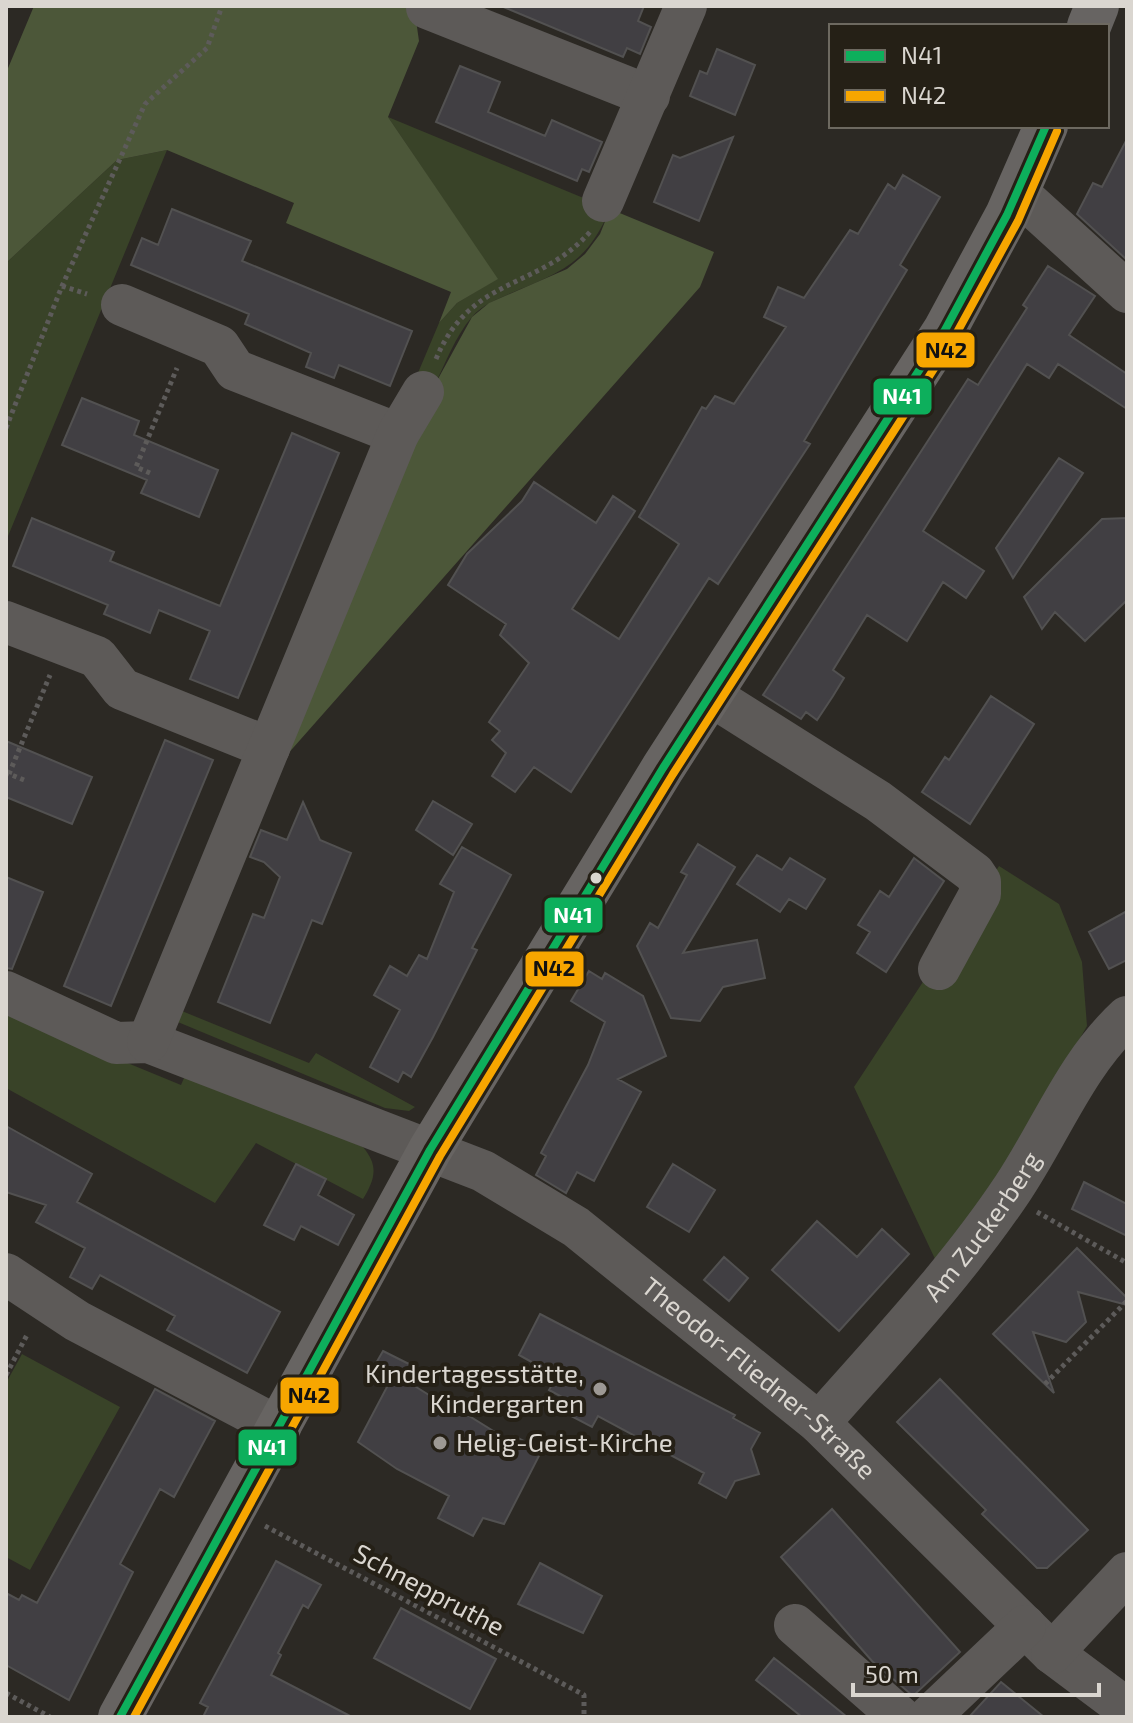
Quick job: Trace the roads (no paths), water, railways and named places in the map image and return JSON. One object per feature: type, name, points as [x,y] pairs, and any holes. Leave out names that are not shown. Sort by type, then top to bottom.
[{"type":"main road","points":[[120,1717],[430,1150],[710,695],[945,330],[1017,192],[1045,128]]},
{"type":"street","points":[[603,201],[686,6]]},
{"type":"street","points":[[427,8],[649,96]]},
{"type":"street","points":[[1017,192],[1127,292]]},
{"type":"street","points":[[122,305],[219,346],[235,370],[398,434]]},
{"type":"street","points":[[148,1042],[398,434],[423,392]]},
{"type":"street","points":[[6,622],[97,657],[122,689],[269,748]]},
{"type":"street","points":[[710,695],[878,801],[974,873],[980,882],[980,894],[939,969]]},
{"type":"street","name":"Theodor-Fliedner-Straße","points":[[6,992],[116,1043],[148,1042],[483,1171],[576,1227],[819,1423],[1038,1640],[1127,1709]]},
{"type":"street","name":"Am Zuckerberg","points":[[819,1423],[921,1307],[1012,1189],[1101,1041],[1127,1017]]},
{"type":"street","points":[[6,1274],[77,1321],[280,1428]]},
{"type":"street","points":[[929,1717],[1127,1573]]},
{"type":"street","points":[[795,1625],[900,1717]]},
{"type":"place","name":"Kindertagesstätte, Kindergarten","points":[[600,1389]]},
{"type":"place","name":"Helig-Geist-Kirche","points":[[440,1443]]}]
